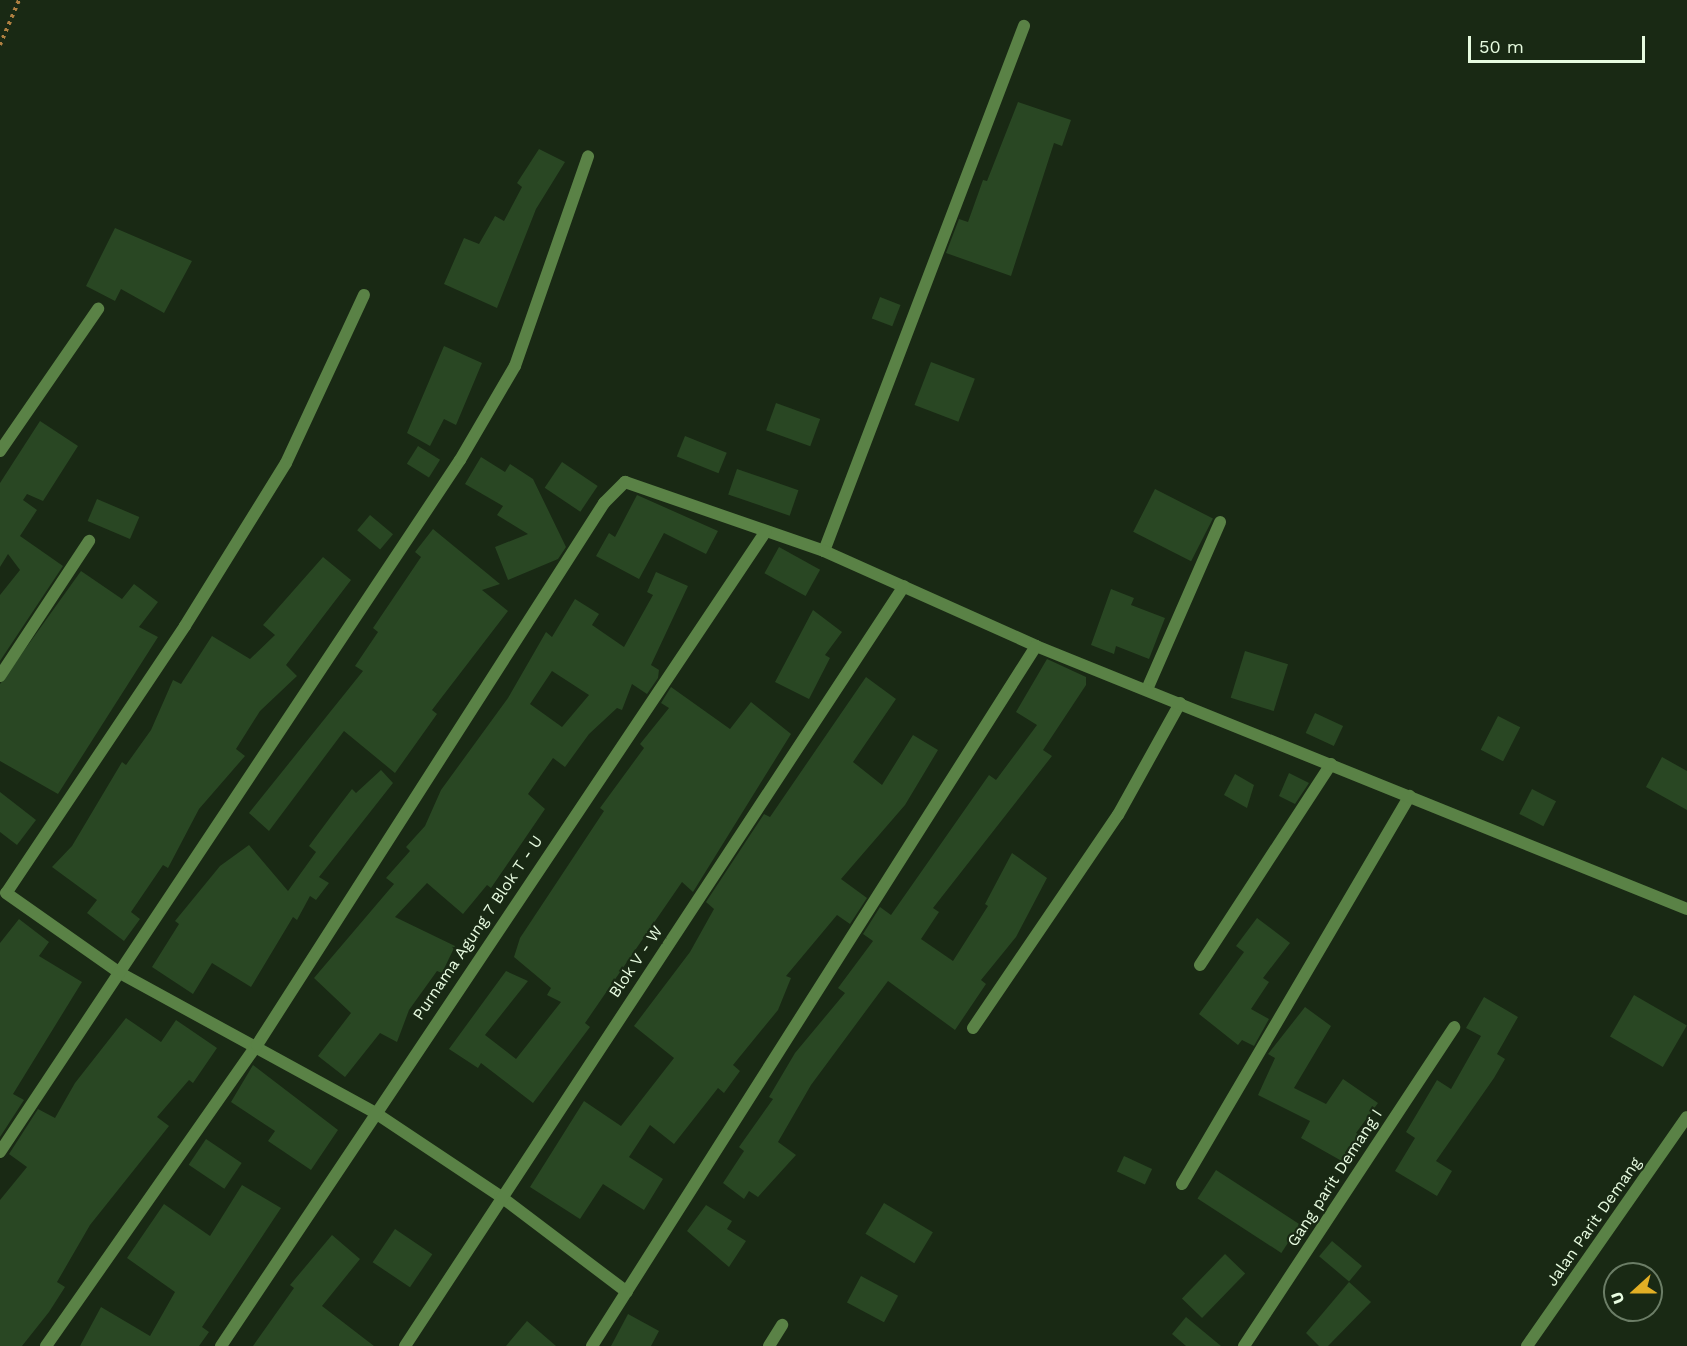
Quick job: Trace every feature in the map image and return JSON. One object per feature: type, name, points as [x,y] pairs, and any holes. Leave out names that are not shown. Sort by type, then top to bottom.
[{"type":"street","points":[[824,550],[1024,26]]},
{"type":"street","points":[[0,1152],[336,653],[515,366],[588,156]]},
{"type":"street","points":[[364,295],[286,464],[185,626],[3,898],[120,973],[257,1045],[374,1112],[500,1196],[627,1292]]},
{"type":"street","points":[[0,451],[98,309]]},
{"type":"street","points":[[46,1346],[257,1045],[615,487],[634,481],[766,531],[824,550],[1036,646],[1148,687],[1180,703],[1687,909]]},
{"type":"street","points":[[1148,687],[1220,522]]},
{"type":"street","name":"Purnama Agung 7 Blok T - U","points":[[221,1346],[374,1112],[766,531]]},
{"type":"street","points":[[0,676],[89,541]]},
{"type":"street","name":"Blok V - W","points":[[405,1346],[500,1196],[904,586]]},
{"type":"street","points":[[592,1346],[1036,646]]},
{"type":"street","points":[[974,1028],[1118,815],[1180,703]]},
{"type":"street","points":[[1200,965],[1331,764]]},
{"type":"street","points":[[1182,1184],[1410,796]]},
{"type":"street","name":"Gang parit Demang I","points":[[1244,1346],[1454,1027]]},
{"type":"street","name":"Jalan Parit Demang","points":[[1527,1346],[1687,1117]]},
{"type":"street","points":[[769,1346],[782,1325]]},
{"type":"path","points":[[0,45],[19,0]]},
{"type":"building","points":[[1018,102],[1071,120],[1062,146],[1054,143],[1011,276],[946,253],[959,219],[968,222],[983,180],[987,181]]},
{"type":"building","points":[[539,149],[565,162],[536,209],[497,308],[444,284],[464,238],[479,244],[495,216],[504,221],[522,187],[517,183]]},
{"type":"building","points":[[115,228],[192,261],[164,313],[121,289],[115,301],[86,286]]},
{"type":"building","points":[[880,297],[901,305],[892,326],[872,318]]},
{"type":"building","points":[[444,346],[482,363],[456,425],[444,419],[430,446],[407,433]]},
{"type":"building","points":[[931,362],[975,379],[958,422],[915,405]]},
{"type":"building","points":[[776,403],[820,419],[810,446],[766,430]]},
{"type":"building","points":[[40,421],[78,446],[43,501],[27,494],[23,500],[37,510],[20,536],[63,566],[0,661],[0,595],[20,570],[8,554],[0,567],[0,483]]},
{"type":"building","points":[[685,436],[727,453],[718,473],[677,456]]},
{"type":"building","points":[[418,446],[440,460],[429,478],[407,464]]},
{"type":"building","points":[[481,457],[505,472],[510,464],[533,479],[566,547],[558,559],[508,580],[495,547],[528,534],[497,515],[503,506],[465,484]]},
{"type":"building","points":[[562,462],[598,486],[580,512],[545,488]]},
{"type":"building","points":[[737,469],[798,490],[790,516],[728,495]]},
{"type":"building","points":[[1155,489],[1213,519],[1191,561],[1133,532]]},
{"type":"building","points":[[637,495],[718,531],[706,554],[664,533],[639,579],[596,556],[609,533],[615,537]]},
{"type":"building","points":[[97,499],[139,517],[130,539],[88,521]]},
{"type":"building","points":[[370,515],[393,534],[380,550],[357,530]]},
{"type":"building","points":[[433,529],[500,584],[482,590],[508,611],[432,710],[437,714],[395,773],[344,731],[269,831],[249,813],[363,671],[355,666],[378,632],[373,628],[421,557],[415,552]]},
{"type":"building","points":[[779,547],[820,570],[806,596],[764,573]]},
{"type":"building","points":[[323,557],[351,580],[286,665],[297,676],[260,711],[236,749],[245,756],[199,809],[168,868],[163,865],[131,912],[140,919],[124,941],[87,913],[97,900],[52,867],[72,846],[122,762],[126,765],[151,730],[173,680],[181,684],[212,636],[250,659],[275,635],[263,625]]},
{"type":"building","points":[[81,571],[122,599],[134,584],[158,602],[139,627],[158,637],[58,794],[0,761],[0,684]]},
{"type":"building","points":[[656,572],[688,586],[651,665],[659,670],[658,678],[647,694],[632,684],[622,710],[617,708],[589,734],[565,767],[553,758],[528,794],[545,809],[491,888],[487,885],[463,914],[427,883],[395,917],[455,946],[442,973],[437,971],[409,1010],[397,1042],[380,1033],[345,1077],[318,1056],[351,1013],[314,978],[394,884],[386,878],[410,851],[406,847],[425,826],[441,790],[508,698],[546,632],[552,637],[575,599],[599,614],[592,625],[624,647],[653,595],[647,592]],"holes":[[[552,671],[589,695],[562,727],[530,704]]]},
{"type":"building","points":[[1111,589],[1134,598],[1131,605],[1165,618],[1149,659],[1116,646],[1114,654],[1091,645]]},
{"type":"building","points":[[813,610],[842,632],[825,655],[830,658],[809,699],[775,682]]},
{"type":"building","points":[[1245,651],[1288,664],[1274,711],[1231,698]]},
{"type":"building","points":[[1047,659],[1086,677],[1086,685],[1043,750],[1052,756],[933,908],[939,912],[921,939],[953,961],[988,906],[985,904],[1012,853],[1047,878],[1016,937],[981,980],[986,984],[955,1030],[888,981],[811,1085],[778,1142],[796,1155],[758,1197],[749,1191],[744,1199],[723,1183],[744,1151],[739,1147],[773,1099],[769,1097],[795,1053],[845,993],[838,988],[873,941],[863,934],[880,907],[891,915],[989,775],[996,780],[1037,725],[1016,712]]},
{"type":"building","points":[[866,677],[896,699],[853,762],[882,785],[913,735],[938,750],[905,805],[841,879],[867,898],[850,924],[837,915],[786,976],[791,978],[778,1010],[733,1065],[740,1071],[724,1093],[718,1088],[674,1144],[650,1125],[629,1157],[663,1179],[644,1210],[603,1184],[580,1219],[530,1187],[584,1101],[621,1126],[674,1058],[634,1026],[690,952],[714,909],[706,902],[764,814],[770,817]]},
{"type":"building","points":[[671,687],[730,729],[751,702],[791,734],[693,892],[682,882],[585,1023],[590,1027],[533,1103],[481,1063],[478,1068],[449,1049],[506,971],[528,981],[485,1035],[516,1059],[561,1002],[547,995],[551,988],[514,957],[520,938],[604,811],[600,808],[644,748],[640,744],[669,708],[661,703]]},
{"type":"building","points":[[1315,713],[1343,726],[1334,746],[1306,733]]},
{"type":"building","points":[[1498,716],[1520,727],[1503,761],[1481,750]]},
{"type":"building","points":[[1662,757],[1687,771],[1687,810],[1646,787]]},
{"type":"building","points":[[381,770],[393,783],[319,877],[329,883],[316,900],[310,896],[297,920],[293,917],[251,987],[212,963],[193,994],[152,967],[179,924],[175,921],[220,866],[249,845],[288,891],[316,852],[309,846],[332,815],[352,789],[356,793]]},
{"type":"building","points":[[1289,773],[1309,783],[1295,804],[1279,796]]},
{"type":"building","points":[[1235,774],[1254,785],[1247,808],[1224,795]]},
{"type":"building","points":[[1532,789],[1556,801],[1543,826],[1519,814]]},
{"type":"building","points":[[0,792],[36,820],[17,845],[0,832]]},
{"type":"building","points":[[1257,918],[1290,943],[1263,978],[1269,982],[1251,1009],[1269,1019],[1254,1046],[1242,1040],[1238,1045],[1199,1014],[1244,952],[1236,946]]},
{"type":"building","points":[[19,919],[49,942],[39,956],[82,982],[13,1094],[24,1100],[0,1137],[0,943]]},
{"type":"building","points":[[1634,995],[1687,1026],[1663,1067],[1610,1037]]},
{"type":"building","points":[[1484,997],[1518,1017],[1497,1054],[1505,1059],[1436,1161],[1452,1171],[1437,1196],[1395,1171],[1415,1138],[1406,1132],[1437,1080],[1451,1089],[1481,1036],[1466,1028]]},
{"type":"building","points":[[1305,1007],[1331,1026],[1294,1088],[1326,1104],[1343,1079],[1378,1103],[1356,1133],[1362,1136],[1347,1164],[1301,1138],[1310,1121],[1258,1095],[1275,1058],[1268,1054]]},
{"type":"building","points":[[126,1018],[161,1042],[176,1020],[217,1048],[193,1083],[189,1080],[157,1117],[169,1126],[90,1225],[57,1282],[65,1287],[49,1312],[22,1346],[0,1346],[0,1200],[27,1167],[9,1154],[38,1109],[55,1118],[75,1083]]},
{"type":"building","points":[[253,1065],[338,1130],[311,1170],[268,1141],[275,1131],[231,1102]]},
{"type":"building","points":[[206,1139],[242,1163],[224,1189],[189,1165]]},
{"type":"building","points":[[1124,1156],[1152,1169],[1145,1185],[1117,1171]]},
{"type":"building","points":[[1216,1170],[1300,1224],[1281,1253],[1197,1199]]},
{"type":"building","points":[[242,1185],[281,1208],[202,1327],[209,1332],[199,1346],[80,1346],[101,1307],[150,1336],[175,1292],[127,1258],[164,1204],[210,1236]]},
{"type":"building","points":[[884,1203],[933,1232],[914,1263],[865,1234]]},
{"type":"building","points":[[706,1205],[732,1221],[727,1229],[746,1241],[729,1267],[687,1231]]},
{"type":"building","points":[[395,1229],[432,1254],[410,1287],[373,1262]]},
{"type":"building","points":[[332,1235],[360,1259],[322,1306],[374,1346],[253,1346],[294,1288],[290,1285]]},
{"type":"building","points":[[1332,1241],[1362,1266],[1349,1281],[1319,1256]]},
{"type":"building","points":[[1225,1254],[1245,1273],[1202,1318],[1182,1299]]},
{"type":"building","points":[[861,1276],[898,1296],[884,1322],[847,1302]]},
{"type":"building","points":[[1349,1282],[1371,1302],[1328,1346],[1319,1346],[1306,1333]]},
{"type":"building","points":[[628,1314],[659,1331],[651,1346],[611,1346]]},
{"type":"building","points":[[1186,1317],[1221,1346],[1186,1346],[1172,1334]]},
{"type":"building","points":[[527,1321],[556,1346],[506,1346]]}]
